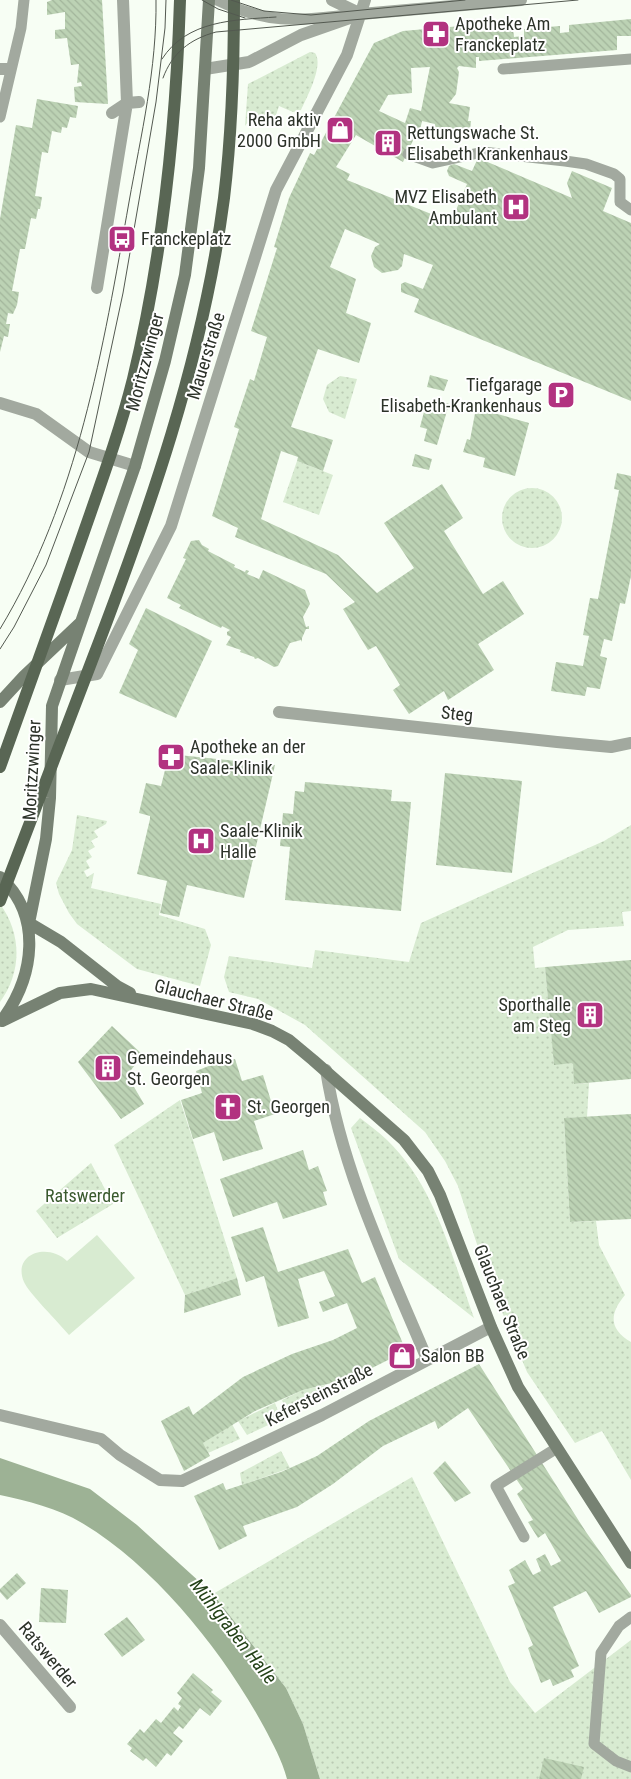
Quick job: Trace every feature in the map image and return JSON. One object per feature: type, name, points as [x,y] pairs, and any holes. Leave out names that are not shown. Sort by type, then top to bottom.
[{"type":"main road","points":[[0,767],[105,472],[132,380],[160,250],[168,187],[178,86],[180,0]]},
{"type":"main road","points":[[0,901],[129,564],[165,458],[187,382],[206,298],[224,198],[233,76],[234,0]]},
{"type":"street","points":[[97,288],[133,102],[122,0]]},
{"type":"street","points":[[209,0],[205,69],[249,62],[301,35],[361,14],[521,0]]},
{"type":"street","points":[[332,0],[361,14]]},
{"type":"street","points":[[361,14],[365,0]]},
{"type":"street","name":"Mauerstraße","points":[[60,680],[97,674],[171,526],[276,190],[347,55],[361,14]]},
{"type":"street","name":"Moritzzwinger","points":[[1,1022],[21,989],[26,973],[29,923],[46,838],[50,798],[52,706],[135,466],[165,361],[185,275],[198,168],[205,69]]},
{"type":"street","points":[[112,113],[133,102]]},
{"type":"street","points":[[119,131],[133,102]]},
{"type":"street","points":[[0,403],[36,414],[89,452],[135,466]]},
{"type":"street","name":"Moritzzwinger","points":[[0,702],[24,676],[82,621]]},
{"type":"street","name":"Steg","points":[[279,712],[611,747],[631,743]]},
{"type":"street","points":[[0,877],[8,884],[20,902],[29,923],[61,942],[117,986],[142,999]]},
{"type":"street","points":[[1,1022],[34,1004],[68,991],[91,990],[142,999]]},
{"type":"street","name":"Glauchaer Straße","points":[[142,999],[253,1024],[289,1040],[326,1070],[404,1140],[428,1171],[440,1195],[491,1327],[518,1387],[631,1564]]},
{"type":"street","points":[[326,1070],[332,1113],[357,1186],[427,1359]]},
{"type":"street","name":"Kefersteinstraße","points":[[0,1415],[101,1439],[120,1455],[160,1480],[182,1481],[322,1415],[491,1327]]},
{"type":"street","name":"Ratswerder","points":[[0,1625],[70,1707]]},
{"type":"lane","points":[[0,117],[5,69],[21,28],[24,0]]},
{"type":"lane","points":[[216,0],[265,18],[285,21],[361,14]]},
{"type":"lane","points":[[503,69],[631,59]]},
{"type":"lane","points":[[408,154],[433,163],[483,152],[586,164],[614,174],[620,179],[620,202],[631,210]]},
{"type":"lane","points":[[524,1537],[496,1486],[556,1448]]},
{"type":"lane","points":[[631,1617],[620,1626],[601,1653],[594,1744],[616,1761],[631,1767]]},
{"type":"green space","points":[[310,52],[315,53],[317,58],[316,73],[301,110],[293,112],[279,106],[275,118],[253,115],[245,126],[248,84]]},
{"type":"green space","points":[[340,376],[357,379],[345,419],[329,412],[323,399],[327,385]]},
{"type":"green space","points":[[297,461],[333,475],[319,515],[283,502]]},
{"type":"green space","points":[[532,488],[549,493],[557,501],[562,518],[557,535],[549,543],[532,548],[515,543],[507,535],[502,518],[507,501],[515,493]]},
{"type":"green space","points":[[77,815],[107,821],[106,824],[94,831],[98,837],[91,841],[95,847],[88,851],[92,857],[86,861],[90,868],[84,871],[87,877],[94,873],[91,888],[161,904],[159,915],[205,929],[211,945],[200,986],[137,969],[77,924],[69,913],[59,894],[56,883],[72,850]]},
{"type":"green space","points":[[631,825],[631,911],[622,912],[624,926],[568,930],[533,947],[535,968],[545,967],[554,1064],[573,1063],[575,1084],[589,1083],[587,1117],[564,1118],[570,1222],[596,1221],[599,1245],[625,1295],[616,1309],[614,1321],[619,1332],[631,1342],[631,1480],[602,1431],[575,1443],[527,1372],[488,1278],[458,1186],[445,1161],[425,1132],[305,1025],[258,999],[229,992],[224,977],[229,956],[312,968],[315,950],[409,962],[421,923],[604,841]]},
{"type":"green space","points":[[0,904],[12,928],[16,953],[12,978],[0,1002]]},
{"type":"green space","points":[[180,1100],[237,1278],[185,1295],[114,1145]]},
{"type":"green space","points":[[360,1118],[387,1140],[404,1158],[430,1200],[474,1318],[399,1259],[351,1128]]},
{"type":"green space","name":"Ratswerder","points":[[91,1163],[113,1204],[57,1238],[36,1211]]},
{"type":"green space","points":[[97,1235],[135,1278],[69,1335],[27,1287],[22,1272],[23,1264],[27,1258],[41,1252],[59,1255],[67,1261]]},
{"type":"green space","points":[[325,1385],[327,1396],[288,1414],[282,1400],[303,1390]]},
{"type":"green space","points":[[275,1403],[281,1419],[247,1435],[238,1421]]},
{"type":"green space","points":[[232,1424],[240,1439],[208,1453],[203,1443]]},
{"type":"green space","points":[[281,1451],[290,1468],[242,1485],[240,1473]]},
{"type":"green space","points":[[412,1477],[510,1682],[535,1713],[631,1640],[631,1779],[320,1779],[303,1724],[286,1688],[213,1594]]},
{"type":"water","name":"Mühlgraben Halle","points":[[0,1458],[90,1489],[137,1525],[213,1594],[286,1688],[303,1724],[320,1779],[287,1779],[280,1759],[264,1727],[229,1670],[185,1613],[136,1563],[109,1541],[63,1513],[0,1495]]},
{"type":"building","points":[[52,0],[102,0],[108,104],[75,102],[74,87],[82,86],[81,82],[77,83],[79,64],[71,65],[67,38],[55,39],[55,30],[65,29],[65,12],[47,15],[47,2]]},
{"type":"building","points":[[631,19],[631,36],[617,36],[617,50],[479,61],[479,57],[476,57],[476,68],[459,66],[457,68],[459,72],[456,94],[449,103],[470,107],[468,121],[471,121],[469,138],[434,133],[435,124],[422,121],[419,135],[416,134],[403,162],[356,135],[336,167],[350,174],[347,180],[451,222],[467,184],[449,176],[447,171],[449,166],[454,164],[472,171],[478,158],[572,198],[567,183],[572,171],[612,188],[603,211],[631,223],[631,401],[414,312],[419,299],[401,292],[401,284],[405,282],[423,289],[433,265],[404,254],[402,266],[398,270],[382,273],[374,267],[371,256],[375,247],[380,244],[345,229],[330,267],[356,279],[346,313],[371,323],[359,363],[318,349],[291,427],[333,440],[323,471],[297,461],[298,457],[281,451],[261,519],[338,555],[377,593],[414,568],[384,523],[442,484],[463,518],[444,531],[483,594],[503,581],[524,614],[478,644],[494,670],[448,700],[444,691],[409,714],[393,690],[400,685],[376,646],[368,650],[343,609],[355,602],[326,574],[235,537],[238,528],[212,516],[239,429],[234,427],[250,379],[254,381],[267,337],[251,331],[277,248],[274,247],[289,198],[310,153],[314,155],[374,43],[403,31],[478,25],[478,32],[513,29],[514,37],[524,36],[524,29],[560,26],[560,33],[569,32],[569,25]],"holes":[[[430,67],[421,111],[410,108],[405,123],[379,111],[388,95],[412,93],[411,68]]]},
{"type":"building","points":[[37,99],[78,106],[76,118],[70,117],[67,128],[62,127],[61,133],[52,131],[48,153],[42,152],[35,196],[42,197],[40,209],[38,209],[36,219],[31,218],[25,249],[20,249],[12,291],[19,292],[17,305],[13,314],[8,313],[6,324],[10,324],[8,337],[4,336],[0,352],[0,219],[16,125],[32,128]]},
{"type":"building","points":[[430,375],[448,380],[444,391],[427,387]]},
{"type":"building","points":[[436,400],[449,404],[437,445],[424,441],[427,429],[420,427],[425,408],[433,411]]},
{"type":"building","points":[[476,408],[529,423],[515,476],[483,467],[485,458],[463,452],[467,439],[470,440]]},
{"type":"building","points":[[415,454],[432,459],[429,470],[412,466]]},
{"type":"building","points":[[617,473],[631,476],[631,576],[625,604],[620,603],[612,641],[604,639],[600,656],[607,658],[600,689],[587,687],[585,696],[551,691],[556,662],[583,666],[589,636],[583,635],[590,598],[598,599],[619,490],[614,489]]},
{"type":"building","points":[[199,540],[202,545],[209,549],[208,551],[235,565],[234,567],[245,572],[246,570],[249,571],[247,574],[259,579],[263,570],[305,590],[310,604],[303,617],[306,627],[309,626],[309,629],[306,629],[302,642],[301,640],[290,643],[278,666],[274,667],[258,658],[255,659],[240,652],[241,650],[226,645],[231,637],[227,635],[227,632],[230,630],[222,626],[221,628],[179,608],[181,605],[167,598],[186,559],[183,558],[191,541]]},
{"type":"building","points":[[146,608],[212,641],[176,718],[119,693],[138,650],[129,644]]},
{"type":"building","name":"Saale-Klinik Halle","points":[[169,754],[275,765],[244,898],[187,885],[179,917],[160,913],[167,881],[137,874],[150,819],[150,816],[139,813],[146,783],[161,786]]},
{"type":"building","points":[[445,773],[522,781],[512,873],[436,865]]},
{"type":"building","points":[[305,782],[392,790],[391,801],[411,802],[401,911],[285,900],[290,847],[280,846],[283,813],[293,814],[295,791],[304,792]]},
{"type":"building","name":"Sporthalle am Steg","points":[[631,960],[631,1079],[574,1084],[573,1063],[554,1065],[545,967]]},
{"type":"building","name":"Gemeindehaus St. Georgen","points":[[112,1026],[143,1055],[127,1075],[144,1104],[121,1119],[78,1062]]},
{"type":"building","name":"St. Georgen","points":[[235,1059],[242,1081],[263,1075],[275,1114],[254,1121],[263,1149],[223,1161],[214,1132],[193,1139],[181,1100],[202,1093],[196,1071],[224,1060],[225,1062]]},
{"type":"building","points":[[631,1114],[631,1219],[570,1222],[564,1118]]},
{"type":"building","points":[[303,1150],[309,1170],[318,1166],[327,1191],[323,1192],[327,1205],[283,1219],[277,1202],[233,1217],[220,1179]]},
{"type":"building","points":[[263,1227],[278,1272],[348,1249],[362,1283],[375,1277],[406,1351],[352,1378],[303,1390],[255,1411],[203,1443],[210,1456],[184,1471],[161,1421],[189,1406],[193,1415],[243,1377],[292,1354],[333,1340],[357,1328],[347,1303],[323,1312],[319,1302],[335,1296],[324,1271],[298,1279],[309,1318],[278,1327],[264,1276],[246,1282],[231,1237]]},
{"type":"building","points":[[237,1278],[241,1295],[184,1313],[185,1295]]},
{"type":"building","points":[[479,1364],[586,1532],[631,1595],[631,1597],[599,1613],[586,1591],[553,1607],[579,1666],[571,1670],[574,1677],[553,1686],[550,1679],[541,1683],[533,1662],[528,1648],[533,1645],[508,1586],[515,1583],[509,1570],[525,1560],[533,1575],[541,1571],[536,1559],[545,1554],[551,1566],[561,1561],[545,1533],[538,1538],[528,1522],[533,1520],[517,1494],[523,1489],[468,1408],[438,1429],[435,1421],[383,1446],[333,1484],[297,1507],[243,1526],[247,1536],[219,1550],[194,1496],[223,1483],[226,1490],[281,1472],[317,1456],[369,1421]]},
{"type":"building","points":[[445,1461],[471,1493],[455,1502],[433,1473]]},
{"type":"building","points":[[17,1573],[26,1583],[7,1600],[0,1592],[0,1589]]},
{"type":"building","points":[[41,1588],[68,1590],[66,1623],[39,1622]]},
{"type":"building","points":[[127,1617],[145,1640],[122,1657],[104,1634]]},
{"type":"building","points":[[193,1673],[213,1690],[211,1692],[222,1701],[210,1716],[200,1708],[183,1729],[179,1726],[173,1733],[183,1741],[171,1756],[167,1753],[156,1767],[146,1758],[143,1761],[130,1751],[132,1748],[127,1744],[140,1729],[144,1733],[156,1719],[161,1723],[174,1707],[178,1711],[181,1706],[178,1704],[182,1698],[177,1693]]},
{"type":"building","points":[[544,1758],[584,1767],[581,1779],[539,1779]]},
{"type":"tram line","points":[[0,629],[27,580],[49,529],[68,476],[84,422],[109,313],[143,127],[154,51],[156,0]]},
{"type":"tram line","points":[[0,649],[14,627],[46,565],[89,452],[123,293],[156,102],[165,28],[166,0]]},
{"type":"tram line","points":[[202,0],[218,9],[245,18]]},
{"type":"tram line","points":[[231,0],[264,11],[311,15],[465,0]]},
{"type":"tram line","points":[[163,78],[171,61],[183,48],[198,39],[216,32],[578,0]]},
{"type":"tram line","points":[[162,59],[172,46],[184,36],[198,29],[228,21],[276,17]]},
{"type":"place","name":"Apotheke Am Franckeplatz","points":[[436,34]]},
{"type":"place","name":"Reha aktiv 2000 GmbH","points":[[340,130]]},
{"type":"place","name":"Rettungswache St. Elisabeth Krankenhaus","points":[[388,143]]},
{"type":"place","name":"MVZ Elisabeth Ambulant","points":[[516,207]]},
{"type":"place","name":"Franckeplatz","points":[[122,239]]},
{"type":"place","name":"Tiefgarage Elisabeth-Krankenhaus","points":[[561,395]]},
{"type":"place","name":"Apotheke an der Saale-Klinik","points":[[171,757]]},
{"type":"place","name":"Saale-Klinik Halle","points":[[201,841]]},
{"type":"place","name":"Sporthalle am Steg","points":[[590,1015]]},
{"type":"place","name":"Gemeindehaus St. Georgen","points":[[108,1068]]},
{"type":"place","name":"St. Georgen","points":[[228,1107]]},
{"type":"place","name":"Salon BB","points":[[402,1356]]}]
